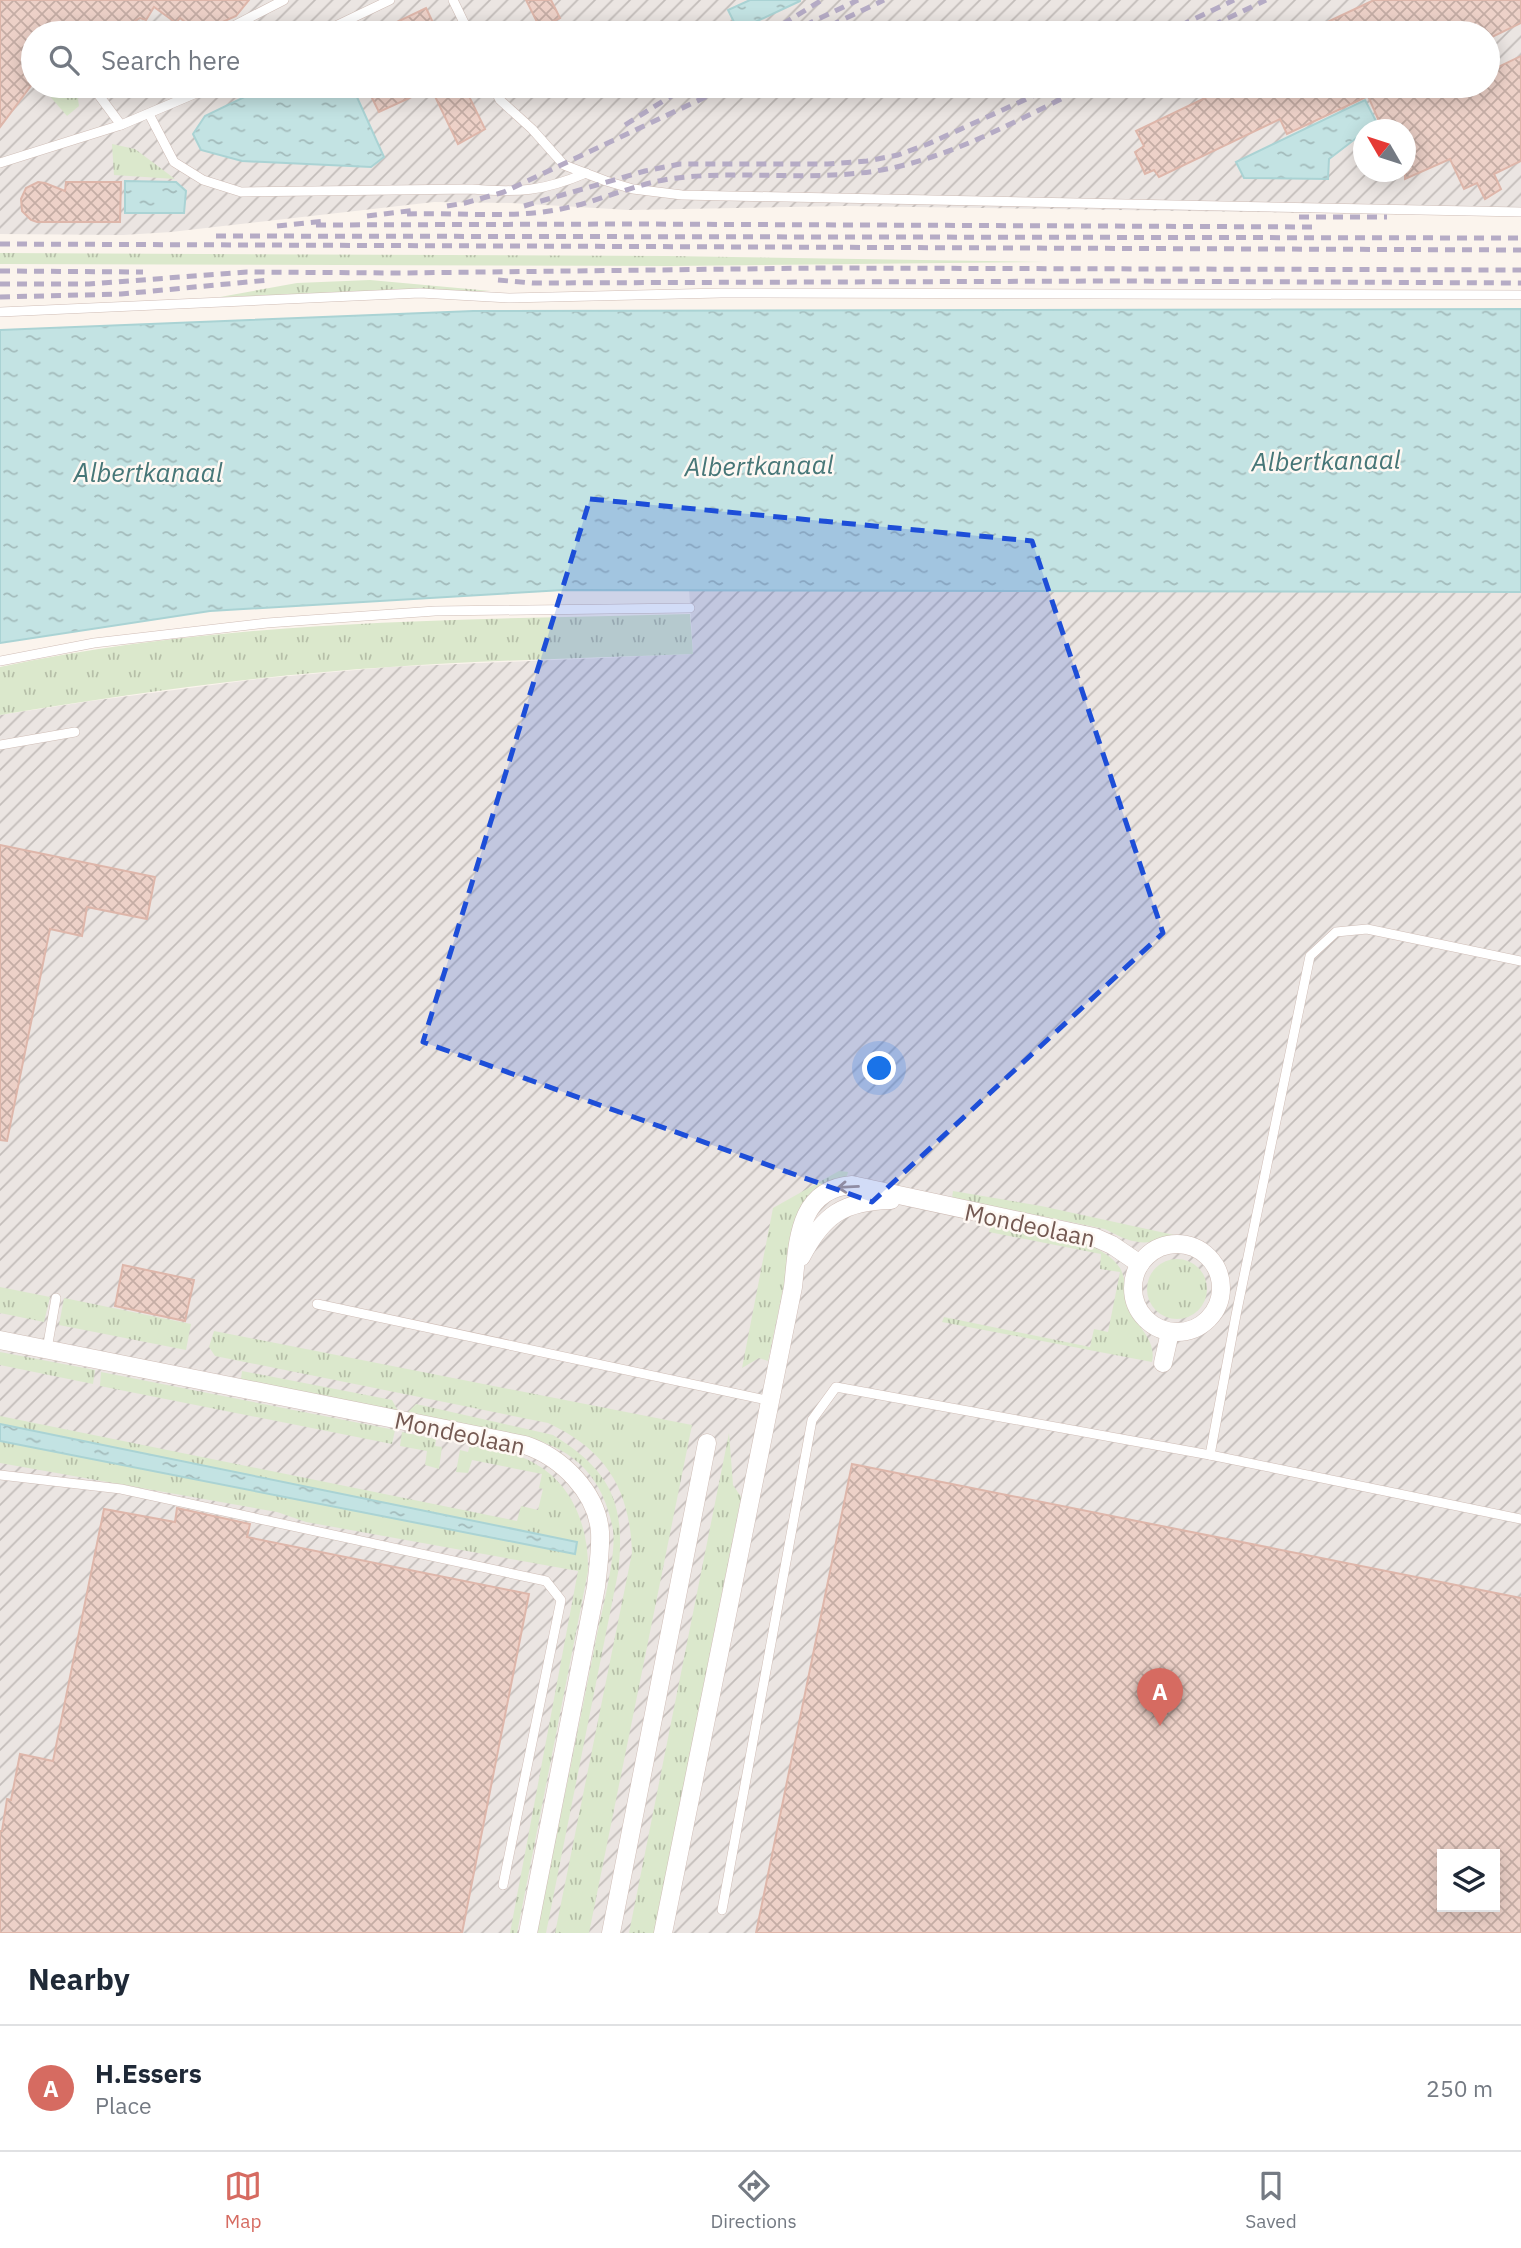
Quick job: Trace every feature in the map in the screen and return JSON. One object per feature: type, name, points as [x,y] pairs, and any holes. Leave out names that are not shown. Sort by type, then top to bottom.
[{"type":"street","name":"Mondeolaan","points":[[771,1401],[796,1266],[819,1226],[855,1203],[915,1199],[1094,1237],[1112,1245],[1140,1264]]},
{"type":"street","points":[[1181,1244],[1207,1257],[1219,1274],[1221,1292],[1208,1318],[1193,1330],[1170,1332],[1148,1320],[1136,1304],[1133,1284],[1140,1264],[1159,1248],[1181,1244]]},
{"type":"street","points":[[1163,1363],[1170,1332]]},
{"type":"street","name":"Mondeolaan","points":[[0,1340],[525,1446],[541,1450],[554,1458],[570,1474],[594,1508],[600,1530],[597,1576],[528,1933]]},
{"type":"street","points":[[663,1933],[771,1401]]},
{"type":"street","points":[[611,1933],[707,1443]]},
{"type":"lane","points":[[243,21],[284,0]]},
{"type":"lane","points":[[346,21],[390,0]]},
{"type":"lane","points":[[453,0],[463,21]]},
{"type":"lane","points":[[101,98],[121,125]]},
{"type":"lane","points":[[0,163],[121,125],[186,98]]},
{"type":"lane","points":[[498,98],[564,164],[632,189],[682,195],[1521,212]]},
{"type":"lane","points":[[149,114],[174,162],[203,180],[241,192],[472,189],[504,192],[553,187],[586,173]]},
{"type":"lane","points":[[0,312],[420,293],[509,298],[721,293],[1521,295]]},
{"type":"lane","points":[[0,661],[94,643],[267,623],[435,611],[690,608]]},
{"type":"lane","points":[[0,745],[75,732]]},
{"type":"lane","points":[[1210,1455],[1310,956],[1336,932],[1367,929],[1521,961]]},
{"type":"lane","points":[[47,1349],[56,1298]]},
{"type":"lane","points":[[317,1304],[771,1401]]},
{"type":"lane","points":[[722,1910],[812,1420],[836,1387],[1210,1455],[1521,1519]]},
{"type":"lane","points":[[0,1475],[121,1489],[546,1581],[561,1600],[503,1885]]},
{"type":"highlighted area","points":[[590,499],[1032,541],[1163,933],[872,1202],[423,1042]]},
{"type":"shaded area","points":[[0,0],[1521,0],[1521,216],[846,206],[629,210],[511,203],[434,202],[123,235],[0,234]]},
{"type":"shaded area","points":[[689,589],[1521,592],[1521,1933],[0,1933],[0,715],[257,679],[389,667],[693,654]]},
{"type":"green space","points":[[51,98],[78,98],[79,106],[67,116]]},
{"type":"green space","points":[[112,144],[135,149],[175,179],[114,175]]},
{"type":"green space","points":[[0,253],[668,256],[1046,262],[671,266],[0,264]]},
{"type":"green space","points":[[370,280],[491,291],[220,297],[297,283]]},
{"type":"green space","points":[[690,614],[693,654],[341,670],[195,686],[0,715],[0,667],[85,651],[171,639],[344,625]]},
{"type":"green space","points":[[839,1171],[848,1172],[846,1179],[820,1188],[800,1208],[768,1361],[759,1358],[742,1368],[773,1208]]},
{"type":"green space","points":[[953,1191],[1041,1206],[1179,1236],[1149,1242],[1133,1241],[1105,1229],[952,1198]]},
{"type":"green space","points":[[991,1226],[1094,1247],[1112,1259],[1122,1273],[1132,1314],[1152,1347],[1152,1362],[942,1322],[944,1317],[1090,1347],[1094,1329],[1108,1332],[1120,1272],[1100,1269],[1101,1254],[989,1232]]},
{"type":"green space","points":[[1171,1259],[1183,1259],[1202,1272],[1207,1289],[1205,1301],[1194,1314],[1183,1319],[1171,1319],[1152,1306],[1147,1295],[1147,1283],[1160,1264]]},
{"type":"green space","points":[[0,1287],[50,1297],[44,1322],[0,1313]]},
{"type":"green space","points":[[64,1298],[191,1324],[186,1350],[59,1325]]},
{"type":"green space","points":[[214,1331],[692,1425],[589,1933],[555,1933],[632,1553],[626,1509],[611,1474],[600,1459],[585,1446],[548,1423],[215,1356],[209,1347]]},
{"type":"green space","points":[[0,1352],[95,1370],[93,1384],[0,1365]]},
{"type":"green space","points":[[242,1371],[392,1400],[398,1411],[241,1379]]},
{"type":"green space","points":[[101,1372],[395,1430],[392,1444],[100,1386]]},
{"type":"green space","points":[[416,1404],[553,1435],[573,1448],[602,1477],[617,1509],[620,1528],[618,1573],[546,1933],[537,1933],[610,1570],[614,1541],[609,1512],[603,1496],[586,1470],[561,1450],[529,1438],[407,1413]]},
{"type":"green space","points":[[0,1416],[517,1521],[521,1506],[538,1510],[543,1489],[539,1488],[542,1474],[472,1460],[468,1473],[456,1472],[460,1450],[468,1452],[470,1445],[518,1456],[546,1471],[558,1482],[568,1494],[582,1523],[588,1571],[517,1933],[510,1933],[578,1571],[306,1522],[277,1512],[0,1463]]},
{"type":"green space","points":[[402,1432],[436,1439],[435,1446],[442,1447],[439,1469],[425,1465],[427,1451],[400,1446]]},
{"type":"green space","points":[[729,1433],[733,1485],[741,1497],[654,1933],[629,1933]]},
{"type":"water","points":[[750,0],[800,0],[757,21],[734,21],[728,10]]},
{"type":"water","points":[[242,98],[357,98],[384,157],[371,167],[242,161],[201,150],[193,134],[205,116]]},
{"type":"water","points":[[1365,100],[1375,119],[1353,119],[1353,141],[1329,159],[1328,179],[1244,178],[1236,162]]},
{"type":"water","points":[[125,181],[176,182],[186,191],[184,213],[125,213]]},
{"type":"water","name":"Albertkanaal","points":[[1521,309],[1521,592],[563,590],[210,611],[0,643],[0,330],[473,311]]},
{"type":"water","points":[[0,1424],[577,1542],[575,1554],[0,1441]]},
{"type":"building","points":[[0,0],[249,0],[236,16],[225,21],[184,21],[180,18],[173,21],[154,7],[146,20],[21,21],[22,98],[0,127]]},
{"type":"building","points":[[526,0],[551,0],[560,18],[554,21],[536,21]]},
{"type":"building","points":[[1374,0],[1521,0],[1521,23],[1500,33],[1500,21],[1329,21]]},
{"type":"building","points":[[426,8],[432,21],[399,21]]},
{"type":"building","points":[[1521,56],[1521,161],[1494,174],[1501,189],[1485,199],[1477,183],[1464,189],[1450,159],[1416,174],[1416,119],[1378,119],[1369,98],[1500,98],[1500,66]]},
{"type":"building","points":[[372,98],[409,98],[379,112]]},
{"type":"building","points":[[436,98],[470,98],[485,129],[458,144]]},
{"type":"building","points":[[1205,98],[1364,98],[1287,134],[1280,119],[1159,177],[1154,170],[1145,174],[1135,152],[1144,146],[1136,131]]},
{"type":"building","points":[[38,182],[65,191],[66,182],[121,182],[120,222],[31,220],[22,211],[21,199],[26,188]]},
{"type":"building","points":[[0,845],[155,877],[147,919],[87,907],[82,936],[50,929],[7,1141],[0,1140]]},
{"type":"building","points":[[123,1265],[194,1280],[185,1321],[115,1306]]},
{"type":"building","points":[[852,1464],[1521,1598],[1521,1933],[756,1933]]},
{"type":"building","points":[[177,1508],[250,1524],[247,1537],[529,1594],[462,1933],[0,1933],[0,1831],[7,1799],[11,1800],[20,1754],[53,1761],[104,1509],[175,1522]]},
{"type":"railway","points":[[788,21],[822,0]]},
{"type":"railway","points":[[814,21],[858,0]]},
{"type":"railway","points":[[840,21],[884,0]]},
{"type":"railway","points":[[1190,21],[1234,0]]},
{"type":"railway","points":[[1222,21],[1266,0]]},
{"type":"railway","points":[[625,125],[668,98]]},
{"type":"railway","points":[[447,206],[504,192],[704,98]]},
{"type":"railway","points":[[524,206],[645,171],[680,164],[828,164],[898,155],[1029,98]]},
{"type":"railway","points":[[407,214],[542,212],[574,206],[669,179],[717,175],[836,175],[890,168],[949,151],[1063,98]]},
{"type":"railway","points":[[367,216],[416,210]]},
{"type":"railway","points":[[1299,217],[1387,217]]},
{"type":"railway","points":[[277,226],[326,221]]},
{"type":"railway","points":[[316,225],[1317,227]]},
{"type":"railway","points":[[216,236],[1521,238]]},
{"type":"railway","points":[[0,244],[1521,250]]},
{"type":"railway","points":[[0,284],[89,284],[247,272],[822,268],[1521,270]]},
{"type":"railway","points":[[0,271],[143,272]]},
{"type":"railway","points":[[0,297],[121,294],[269,280]]},
{"type":"railway","points":[[498,280],[532,283],[1521,283]]},
{"type":"place","name":"H.Essers","points":[[1160,1726]]}]
